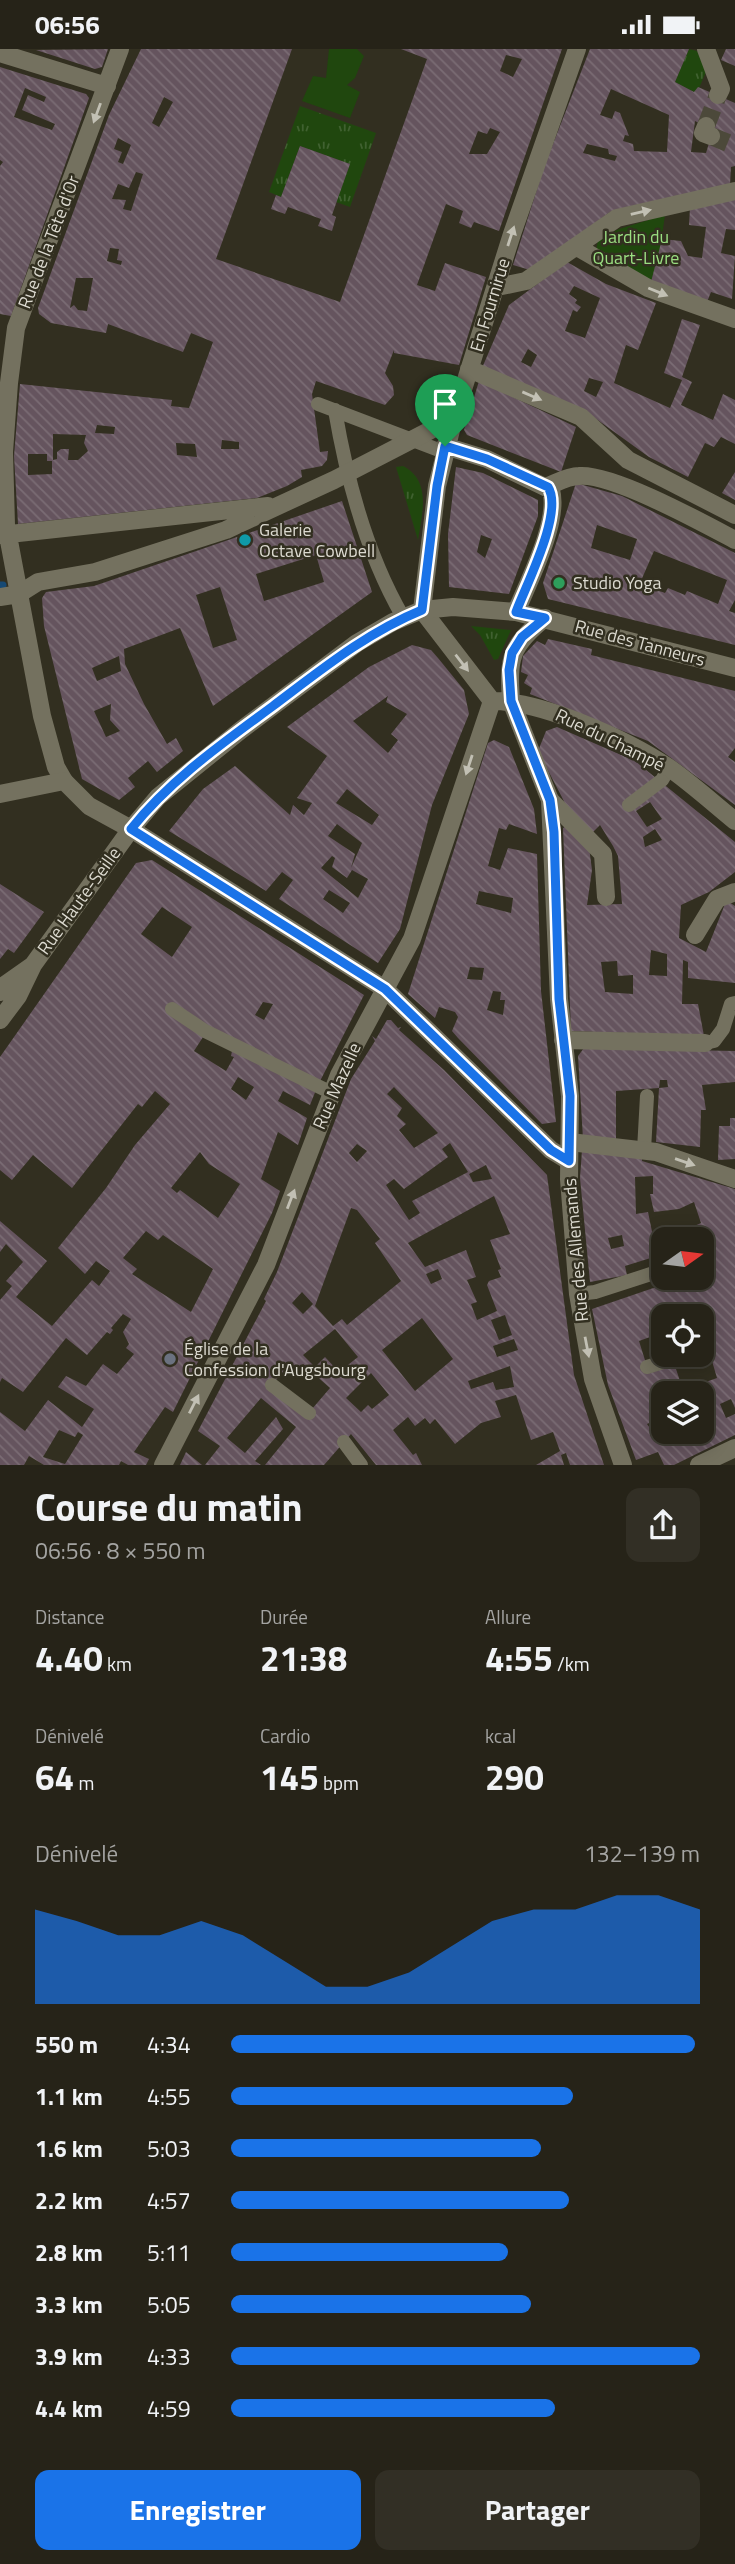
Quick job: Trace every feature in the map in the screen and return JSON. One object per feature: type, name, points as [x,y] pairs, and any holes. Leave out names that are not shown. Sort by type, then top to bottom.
[{"type":"street","name":"Rue de la Tête d'Or","points":[[64,781],[56,767],[42,716],[5,531],[4,452],[8,326],[120,49]]},
{"type":"street","name":"En Fournirue","points":[[422,610],[437,486],[445,449],[512,234],[577,49]]},
{"type":"street","points":[[706,49],[720,89],[718,95]]},
{"type":"street","points":[[0,53],[107,86]]},
{"type":"street","points":[[496,287],[526,281],[617,218],[735,191]]},
{"type":"street","points":[[577,247],[648,288],[735,320]]},
{"type":"street","points":[[470,369],[581,418],[628,460],[735,515]]},
{"type":"street","points":[[0,597],[19,594],[38,582],[94,572],[226,530],[346,474],[454,418]]},
{"type":"street","points":[[445,449],[487,459],[548,487],[554,501],[551,519],[516,612]]},
{"type":"street","points":[[548,487],[572,477],[588,477],[622,487],[735,540]]},
{"type":"street","points":[[5,531],[284,504]]},
{"type":"street","name":"Rue Haute-Seille","points":[[0,1020],[19,996],[33,965],[131,829],[158,797],[204,758],[357,643],[403,617],[422,610],[469,607],[516,612]]},
{"type":"street","points":[[422,610],[492,701]]},
{"type":"street","name":"Rue des Tanneurs","points":[[516,612],[735,668]]},
{"type":"street","name":"Rue des Allemands","points":[[545,618],[522,637],[512,653],[509,670],[511,701],[550,800],[563,1040],[570,1096],[569,1161],[578,1294],[622,1465]]},
{"type":"street","name":"Rue du Champé","points":[[492,701],[511,701],[550,711],[644,753],[669,768],[735,821]]},
{"type":"street","name":"Rue Mazelle","points":[[163,1465],[230,1352],[332,1093],[412,939],[492,701]]},
{"type":"street","points":[[0,794],[64,781],[89,806],[131,829],[385,989],[551,1150],[569,1161]]},
{"type":"street","points":[[550,800],[603,855],[606,897]]},
{"type":"street","points":[[695,935],[717,899],[735,892]]},
{"type":"street","name":"Rue Haute-Seille","points":[[0,992],[6,984],[33,965]]},
{"type":"street","points":[[563,1040],[705,1043]]},
{"type":"street","points":[[570,1142],[643,1150],[735,1179]]},
{"type":"street","points":[[699,1465],[735,1448]]},
{"type":"lane","points":[[318,404],[411,440],[445,449]]},
{"type":"lane","points":[[335,410],[346,474],[388,591],[403,617]]},
{"type":"lane","points":[[629,805],[662,780],[669,768]]},
{"type":"lane","points":[[705,1043],[714,1041],[723,1029],[731,1004],[735,1003]]},
{"type":"lane","points":[[172,1009],[205,1031],[332,1093]]},
{"type":"lane","points":[[643,1150],[647,1096]]},
{"type":"lane","points":[[578,1294],[595,1292],[651,1274]]},
{"type":"lane","points":[[647,1367],[651,1366]]},
{"type":"lane","points":[[272,1385],[309,1413]]},
{"type":"lane","points":[[344,1442],[360,1465]]},
{"type":"green space","points":[[329,49],[357,49],[364,56],[355,78],[347,85],[360,92],[350,118],[302,101],[313,76],[326,78]]},
{"type":"green space","points":[[689,49],[697,51],[706,72],[699,88],[694,92],[675,82]]},
{"type":"green space","points":[[300,106],[376,133],[350,207],[336,202],[350,164],[300,146],[281,197],[269,192]]},
{"type":"green space","name":"Jardin du Quart-Livre","points":[[665,215],[660,251],[651,282],[596,251],[598,240],[619,229]]},
{"type":"green space","points":[[403,466],[412,472],[422,489],[423,509],[418,540],[396,467]]},
{"type":"green space","points":[[471,626],[511,630],[498,659],[494,660],[480,635]]},
{"type":"building","points":[[108,49],[102,67],[95,69],[36,50]]},
{"type":"building","points":[[141,49],[292,49],[216,259],[340,302],[427,59],[401,49],[562,49],[499,231],[474,222],[471,228],[459,223],[463,211],[446,204],[417,285],[435,291],[445,263],[486,277],[459,365],[394,353],[394,350],[385,373],[393,386],[394,395],[385,405],[316,381],[312,394],[320,452],[328,451],[327,460],[322,466],[301,470],[302,477],[287,486],[257,498],[18,524],[14,456],[20,384],[172,400],[171,406],[189,408],[213,342],[191,333],[183,352],[108,324],[106,333],[51,323],[39,314],[38,308],[109,115]],"holes":[[[506,55],[522,59],[513,77],[500,71]],[[164,97],[173,102],[159,127],[152,123]],[[490,128],[500,132],[487,154],[469,154],[478,131],[487,134]],[[118,138],[131,145],[123,164],[118,162],[122,152],[114,149]],[[136,172],[143,174],[131,211],[123,209],[126,200],[112,199],[118,184],[129,188]],[[110,248],[119,249],[117,260],[122,261],[121,265],[107,261]],[[76,278],[93,278],[87,311],[78,310],[74,305],[70,308]],[[97,425],[115,427],[114,434],[95,433]],[[53,434],[86,435],[84,443],[88,451],[78,460],[68,460],[69,449],[57,452],[57,459],[53,460]],[[222,440],[239,442],[239,449],[221,449]],[[176,443],[195,444],[197,457],[177,455]],[[28,454],[47,454],[47,461],[52,461],[52,474],[28,475]]]},
{"type":"building","points":[[590,49],[689,49],[675,82],[694,92],[698,87],[735,103],[735,166],[731,167],[730,185],[610,212],[530,270],[513,265],[544,167]],"holes":[[[611,89],[669,115],[667,152],[634,151],[633,144],[623,141],[625,135],[629,136],[620,113],[615,111],[612,119],[600,115]],[[695,121],[713,130],[706,153],[691,152]],[[587,144],[608,149],[609,154],[617,156],[615,161],[583,153]]]},
{"type":"building","points":[[726,49],[735,49],[735,66],[721,60]]},
{"type":"building","points":[[0,67],[86,94],[89,98],[11,316],[0,314],[0,166],[3,162],[0,160]],"holes":[[[25,88],[46,97],[44,102],[28,95],[22,110],[55,124],[52,130],[14,117]]]},
{"type":"building","points":[[300,146],[350,164],[332,215],[336,217],[332,231],[318,226],[321,219],[288,207],[285,214],[271,209],[276,195],[281,197]]},
{"type":"building","points":[[735,199],[735,230],[726,229],[721,253],[735,256],[732,299],[711,292],[707,302],[651,282],[662,239],[681,241],[688,256],[702,258],[706,227],[689,225],[690,208]]},
{"type":"building","points":[[567,262],[606,284],[656,303],[638,350],[626,345],[614,383],[670,408],[682,380],[664,373],[682,319],[700,325],[682,377],[692,382],[681,405],[713,420],[723,394],[735,400],[735,444],[721,437],[714,447],[705,443],[688,477],[649,457],[588,413],[482,368],[509,305]],"holes":[[[574,286],[600,298],[585,338],[565,331],[573,310],[577,312],[581,307],[569,294]],[[528,349],[537,355],[531,367],[521,362]],[[589,378],[603,382],[596,397],[584,391]]]},
{"type":"building","points":[[479,381],[576,427],[561,472],[467,435],[464,430]]},
{"type":"building","points":[[456,467],[483,473],[538,500],[538,516],[509,594],[449,587],[448,534]],"holes":[[[481,535],[492,539],[485,558],[477,552]]]},
{"type":"building","points":[[735,472],[735,500],[722,493]]},
{"type":"building","points":[[576,483],[622,496],[735,553],[735,600],[729,611],[735,613],[735,645],[548,599],[543,583]],"holes":[[[597,525],[637,539],[630,560],[591,548]],[[654,551],[727,580],[718,604],[687,591],[685,595],[668,588],[665,593],[640,583]]]},
{"type":"building","points":[[342,501],[372,592],[213,706],[180,628],[124,649],[125,664],[167,744],[176,738],[183,751],[157,772],[148,761],[128,778],[135,787],[119,800],[82,779],[44,626],[42,598],[46,592],[94,586]],"holes":[[[316,555],[324,582],[264,601],[256,574]],[[220,587],[237,640],[213,648],[196,595]],[[119,656],[121,671],[97,681],[92,668]],[[111,704],[110,720],[120,731],[106,737],[94,711]]]},
{"type":"building","points":[[548,639],[592,649],[591,655],[735,691],[735,748],[728,757],[735,762],[735,805],[648,741],[530,694],[532,688],[524,683],[528,675],[521,672],[523,656],[537,641],[545,645]]},
{"type":"building","points":[[412,645],[431,650],[464,690],[469,714],[432,805],[400,929],[378,963],[279,899],[293,880],[282,872],[266,891],[169,831],[203,789],[235,766],[290,815],[293,805],[304,815],[312,803],[297,798],[327,756],[287,727],[369,667]],"holes":[[[388,696],[386,702],[407,714],[391,734],[398,740],[388,753],[353,721]],[[347,789],[379,815],[372,825],[336,803]],[[337,824],[362,843],[351,868],[355,854],[328,836]],[[332,856],[335,858],[332,867],[347,878],[352,870],[368,879],[358,898],[321,868]],[[329,890],[350,903],[343,913],[323,899]]]},
{"type":"building","points":[[557,727],[635,761],[735,842],[735,872],[709,892],[681,905],[679,938],[706,952],[725,904],[729,902],[735,906],[735,983],[688,978],[688,962],[683,960],[682,1004],[698,1004],[704,1036],[571,1031],[563,828],[569,825],[589,847],[592,870],[587,905],[622,904],[618,856],[600,825],[593,832],[568,809],[538,751],[546,731]],"holes":[[[650,802],[662,819],[647,827],[636,811]],[[655,829],[662,840],[645,847],[643,837]],[[651,950],[667,954],[667,976],[649,975]],[[617,961],[618,976],[633,975],[633,994],[605,992],[601,962]]]},
{"type":"building","points":[[494,740],[509,747],[534,809],[537,834],[509,824],[506,830],[499,828],[488,866],[500,870],[508,848],[537,854],[541,991],[556,1122],[542,1124],[458,1038],[452,1031],[458,1017],[455,1012],[439,1007],[435,1018],[408,994],[488,743]],"holes":[[[479,891],[513,898],[511,913],[476,904]],[[470,967],[484,968],[482,980],[467,979]],[[493,991],[501,992],[500,1000],[505,1000],[503,1015],[487,1010]]]},
{"type":"building","points":[[152,860],[364,995],[317,1087],[203,1037],[194,1051],[226,1071],[234,1057],[231,1056],[232,1051],[316,1090],[310,1105],[283,1091],[278,1101],[307,1118],[298,1145],[278,1132],[261,1179],[280,1191],[272,1213],[173,1412],[165,1407],[134,1452],[149,1459],[146,1465],[128,1465],[121,1461],[119,1465],[44,1465],[29,1456],[24,1465],[0,1465],[0,1412],[25,1431],[48,1400],[82,1427],[94,1409],[58,1387],[66,1376],[86,1386],[103,1364],[117,1374],[134,1354],[126,1348],[129,1344],[123,1332],[131,1319],[123,1314],[111,1328],[113,1330],[110,1334],[107,1332],[87,1355],[66,1338],[23,1392],[2,1378],[0,1382],[0,1300],[12,1286],[6,1281],[23,1262],[6,1244],[0,1252],[0,1221],[47,1261],[16,1297],[52,1326],[92,1280],[99,1286],[110,1271],[96,1261],[85,1274],[58,1248],[106,1188],[135,1145],[170,1104],[155,1091],[142,1107],[138,1104],[72,1188],[33,1155],[12,1180],[0,1170],[0,1057],[136,863]],"holes":[[[162,907],[192,927],[172,957],[141,934]],[[263,1002],[273,1004],[264,1020],[255,1015]],[[238,1077],[254,1087],[246,1100],[231,1089]],[[200,1152],[209,1164],[240,1184],[218,1218],[180,1190],[177,1193],[171,1188]],[[146,1231],[158,1240],[163,1235],[213,1269],[191,1312],[132,1274],[137,1269],[123,1258]],[[59,1430],[75,1437],[78,1432],[83,1435],[65,1464],[43,1457]]]},
{"type":"building","points":[[0,884],[44,912],[14,953],[8,949],[0,959]]},
{"type":"building","points":[[387,1020],[391,1020],[398,1028],[401,1027],[399,1030],[444,1070],[547,1175],[574,1375],[604,1465],[570,1465],[566,1453],[561,1455],[564,1465],[536,1465],[560,1451],[553,1432],[531,1440],[516,1395],[495,1401],[501,1417],[481,1423],[455,1444],[435,1419],[430,1424],[425,1418],[415,1426],[408,1417],[393,1430],[413,1455],[416,1453],[422,1465],[376,1465],[351,1434],[324,1465],[265,1465],[296,1427],[261,1398],[227,1438],[245,1453],[276,1417],[283,1429],[255,1461],[261,1465],[205,1465],[220,1446],[198,1431],[266,1301],[264,1299],[277,1272],[351,1079],[375,1041],[372,1036],[376,1039]],"holes":[[[394,1087],[438,1133],[414,1148],[399,1130],[406,1124],[397,1116],[402,1108],[387,1094]],[[450,1143],[468,1172],[412,1201],[420,1213],[409,1220],[386,1185],[394,1179],[404,1189],[448,1157],[442,1149]],[[357,1144],[367,1151],[357,1162],[349,1153]],[[486,1165],[492,1179],[473,1182],[469,1174]],[[494,1196],[510,1234],[490,1240],[501,1269],[498,1270],[501,1277],[489,1281],[487,1285],[497,1311],[477,1320],[471,1304],[477,1302],[467,1280],[476,1277],[466,1250],[425,1267],[408,1243]],[[351,1208],[357,1210],[380,1239],[375,1243],[401,1281],[347,1325],[342,1319],[333,1326],[315,1306]],[[438,1269],[442,1279],[431,1284],[426,1274]],[[302,1292],[313,1304],[303,1314],[292,1303]],[[505,1315],[512,1335],[499,1340],[491,1320]],[[422,1318],[453,1359],[415,1391],[382,1350]],[[335,1329],[358,1357],[339,1372],[325,1357],[315,1367],[303,1355]],[[514,1339],[518,1350],[497,1357],[493,1346]],[[303,1364],[330,1388],[306,1416],[268,1389],[289,1365],[297,1371]],[[510,1366],[514,1387],[496,1390],[493,1382],[471,1389],[468,1381]],[[371,1373],[389,1395],[372,1409],[368,1405],[361,1412],[346,1398]]]},
{"type":"building","points":[[584,1048],[735,1051],[735,1082],[702,1085],[706,1110],[701,1110],[700,1147],[656,1142],[659,1088],[616,1091],[616,1141],[583,1139],[578,1056]],"holes":[[[660,1080],[667,1080],[668,1087],[659,1088]]]},
{"type":"building","points":[[730,1118],[735,1118],[735,1159],[718,1160],[719,1126],[730,1126]]},
{"type":"building","points":[[582,1150],[642,1156],[642,1161],[735,1189],[735,1408],[731,1399],[720,1404],[726,1418],[735,1414],[735,1435],[674,1465],[664,1465],[658,1452],[636,1460],[608,1385],[592,1309],[651,1289],[714,1290],[714,1227],[692,1227],[701,1223],[694,1202],[679,1209],[654,1212],[650,1194],[653,1194],[653,1176],[635,1177],[636,1214],[648,1212],[651,1258],[625,1266],[627,1275],[590,1282],[580,1178]],"holes":[[[622,1235],[624,1246],[611,1249],[608,1238]],[[651,1304],[714,1304],[714,1367],[717,1378],[708,1381],[714,1381],[714,1444],[651,1444],[651,1430],[647,1424],[651,1422],[651,1381],[680,1381],[673,1367],[649,1373],[639,1341],[650,1337],[651,1340]]]},
{"type":"building","points":[[186,1452],[202,1465],[180,1465]]},
{"type":"tunnel","points":[[706,126],[718,95]]},
{"type":"tunnel","points":[[711,136],[735,146]]},
{"type":"place","name":"Galerie Octave Cowbell","points":[[245,540]]},
{"type":"place","name":"Studio Yoga","points":[[559,583]]},
{"type":"place","name":"Église de la Confession d'Augsbourg","points":[[170,1359]]},
{"type":"route","points":[[445,446],[487,459],[548,487],[554,501],[551,519],[516,612],[545,618],[522,637],[512,653],[509,670],[511,701],[550,800],[554,832],[559,999],[570,1096],[569,1161],[551,1150],[385,989],[131,829],[158,797],[241,730],[357,643],[393,622],[422,610],[437,486],[445,446]]}]
